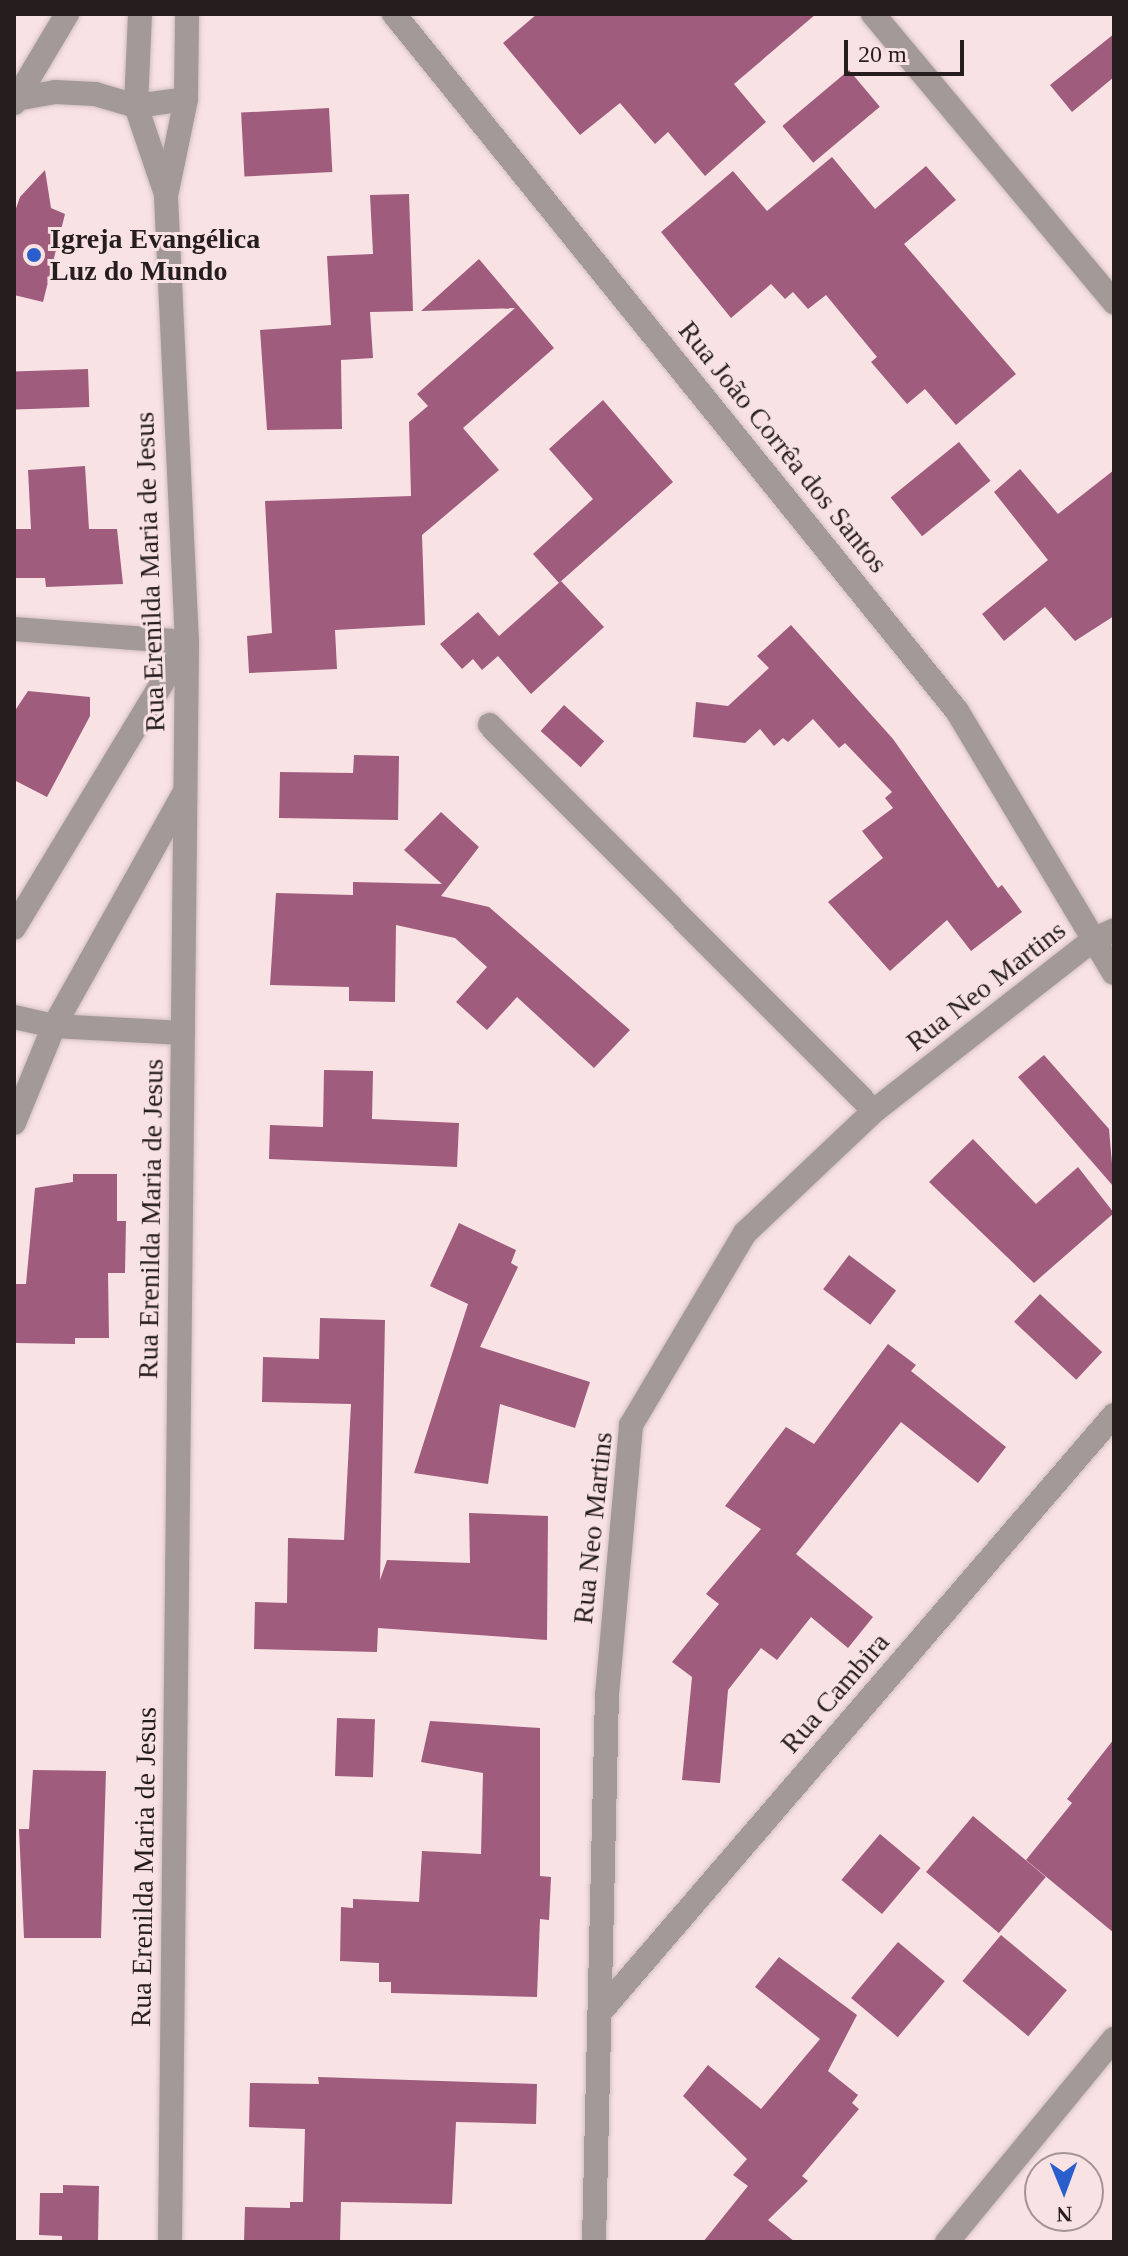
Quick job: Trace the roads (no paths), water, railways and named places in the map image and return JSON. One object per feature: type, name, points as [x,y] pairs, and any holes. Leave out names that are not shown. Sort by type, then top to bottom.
[{"type":"street","points":[[15,101],[67,14]]},
{"type":"street","name":"Rua Erenilda Maria de Jesus","points":[[140,14],[136,106],[166,196]]},
{"type":"street","name":"Rua Erenilda Maria de Jesus","points":[[170,2242],[187,642],[166,196],[186,99],[187,14]]},
{"type":"street","name":"Rua João Corrêa dos Santos","points":[[394,14],[957,711],[1104,935],[1114,973]]},
{"type":"street","points":[[873,14],[1114,302]]},
{"type":"street","points":[[15,101],[55,92],[95,94],[136,106],[186,99]]},
{"type":"street","points":[[14,629],[187,642],[14,928]]},
{"type":"street","points":[[490,725],[874,1111]]},
{"type":"street","points":[[14,1123],[54,1026],[185,791]]},
{"type":"street","name":"Rua Neo Martins","points":[[594,2242],[602,2010],[607,1695],[631,1425],[745,1233],[874,1111],[1104,935]]},
{"type":"street","points":[[14,1017],[54,1026],[183,1033]]},
{"type":"street","name":"Rua Cambira","points":[[602,2010],[1114,1415]]},
{"type":"street","points":[[947,2242],[1114,2039]]},
{"type":"place","name":"Igreja Evangélica Luz do Mundo","points":[[34,255]]}]
